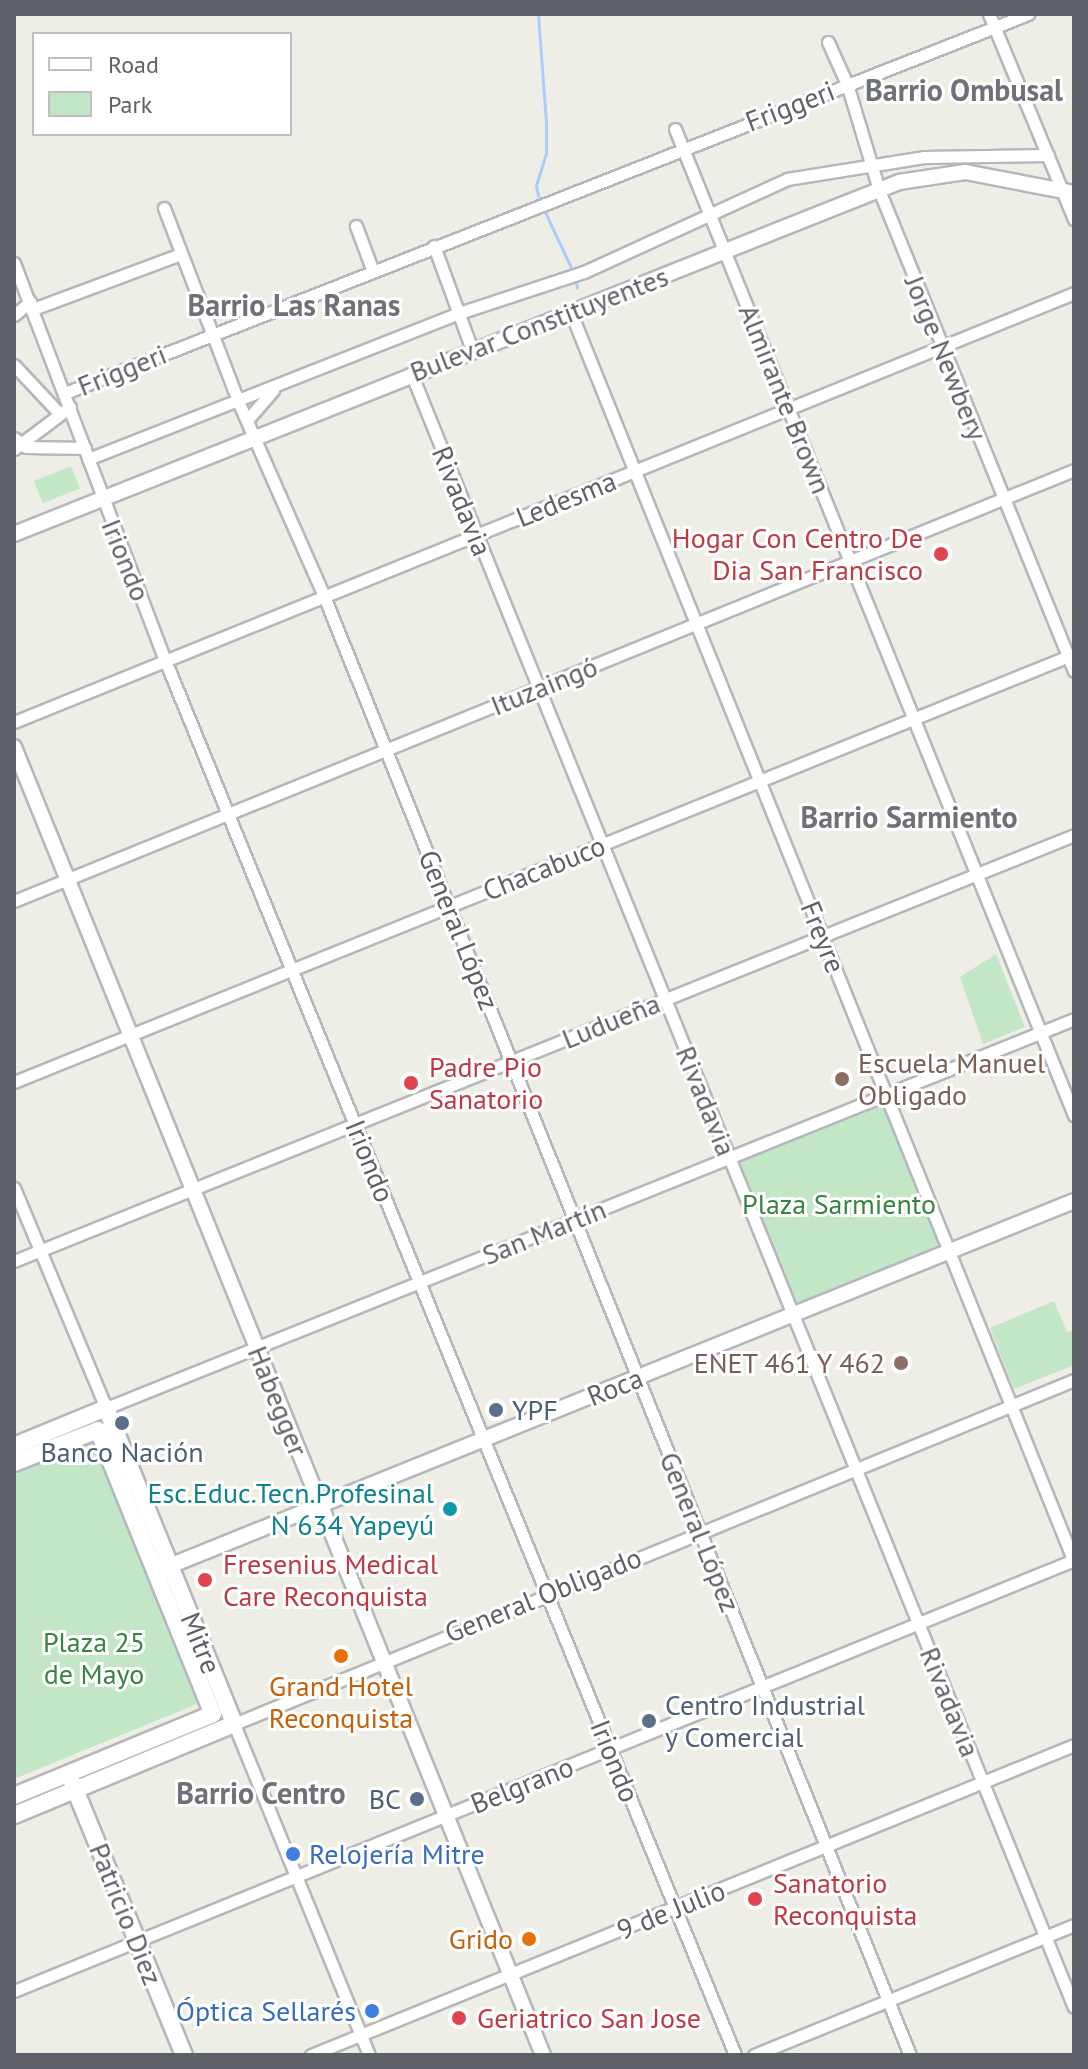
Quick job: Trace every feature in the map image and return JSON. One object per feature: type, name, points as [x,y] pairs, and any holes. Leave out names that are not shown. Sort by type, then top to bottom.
[{"type":"main road","name":"San Martín","points":[[14,1446],[106,1408]]},
{"type":"main road","name":"Mitre","points":[[69,1773],[213,1714],[106,1408]]},
{"type":"main road","name":"Mitre","points":[[14,1463],[98,1430],[234,1724]]},
{"type":"main road","name":"General Obligado","points":[[14,1815],[234,1724]]},
{"type":"main road","name":"Patricio Diez","points":[[69,1773],[184,2055]]},
{"type":"main road","points":[[14,1796],[69,1773]]},
{"type":"street","points":[[989,14],[1048,155],[1068,191],[1074,219]]},
{"type":"street","name":"Friggeri","points":[[65,393],[372,269],[1028,14]]},
{"type":"street","name":"Jorge Newbery","points":[[828,42],[847,84],[879,190],[1003,499],[1071,655],[1074,671]]},
{"type":"street","name":"Almirante Brown","points":[[675,129],[1074,1115]]},
{"type":"street","points":[[16,444],[86,453],[238,401],[459,313],[573,276],[787,179],[871,164],[963,154],[1048,155]]},
{"type":"street","name":"Bulevar Constituyentes","points":[[14,534],[101,494],[258,437],[411,373],[725,253],[879,190],[965,172],[1068,191]]},
{"type":"street","name":"General López","points":[[164,208],[238,401],[258,437],[324,596],[910,2055]]},
{"type":"street","points":[[356,226],[372,269]]},
{"type":"street","points":[[434,246],[472,350]]},
{"type":"street","points":[[14,315],[181,254]]},
{"type":"street","name":"Iriondo","points":[[14,263],[65,393],[64,410],[86,453],[165,660],[735,2055]]},
{"type":"street","name":"Ledesma","points":[[14,722],[1074,293]]},
{"type":"street","name":"Freyre","points":[[571,313],[1074,1561]]},
{"type":"street","points":[[14,365],[64,410],[16,444]]},
{"type":"street","name":"Rivadavia","points":[[411,373],[1074,2007]]},
{"type":"street","points":[[248,419],[262,399],[285,382]]},
{"type":"street","name":"Ituzaingó","points":[[14,901],[1074,470]]},
{"type":"street","name":"Chacabuco","points":[[14,1082],[1071,655]]},
{"type":"street","name":"Habegger","points":[[14,747],[543,2055]]},
{"type":"street","name":"Ludueña","points":[[14,1261],[1074,835]]},
{"type":"street","name":"San Martín","points":[[106,1408],[1074,1019]]},
{"type":"street","name":"Mitre","points":[[14,1188],[106,1408]]},
{"type":"street","name":"Roca","points":[[163,1569],[1074,1201]]},
{"type":"street","name":"General Obligado","points":[[234,1724],[546,1592],[1074,1380]]},
{"type":"street","name":"Belgrano","points":[[14,1991],[1074,1561]]},
{"type":"street","name":"Mitre","points":[[234,1724],[369,2055]]},
{"type":"street","name":"9 de Julio","points":[[311,2055],[1074,1745]]},
{"type":"street","points":[[754,2055],[1074,1925]]},
{"type":"green space","points":[[71,466],[80,488],[43,503],[34,481]]},
{"type":"green space","points":[[996,954],[1025,1027],[983,1044],[960,977]]},
{"type":"green space","name":"Plaza Sarmiento","points":[[883,1103],[941,1246],[795,1305],[737,1162]]},
{"type":"green space","points":[[1054,1301],[1067,1332],[1074,1330],[1074,1365],[1014,1389],[990,1328]]},
{"type":"green space","name":"Plaza 25 de Mayo","points":[[94,1439],[197,1704],[14,1779],[14,1472]]},
{"type":"waterway","points":[[538,14],[546,123],[546,153],[536,186],[540,204]]},
{"type":"waterway","points":[[544,210],[573,272]]},
{"type":"waterway","points":[[575,279],[577,288]]},
{"type":"place","name":"Hogar Con Centro De Dia San Francisco","points":[[941,554]]},
{"type":"place","name":"Escuela Manuel Obligado","points":[[842,1079]]},
{"type":"place","name":"Padre Pio Sanatorio","points":[[411,1083]]},
{"type":"place","name":"ENET 461 Y 462","points":[[901,1363]]},
{"type":"place","name":"YPF","points":[[496,1410]]},
{"type":"place","name":"Banco Nación","points":[[122,1423]]},
{"type":"place","name":"Esc.Educ.Tecn.Profesinal N 634 Yapeyú","points":[[450,1509]]},
{"type":"place","name":"Fresenius Medical Care Reconquista","points":[[205,1580]]},
{"type":"place","name":"Grand Hotel Reconquista","points":[[341,1656]]},
{"type":"place","name":"Centro Industrial y Comercial","points":[[649,1721]]},
{"type":"place","name":"BC","points":[[417,1799]]},
{"type":"place","name":"Relojería Mitre","points":[[293,1854]]},
{"type":"place","name":"Sanatorio Reconquista","points":[[755,1899]]},
{"type":"place","name":"Grido","points":[[529,1939]]},
{"type":"place","name":"Óptica Sellarés","points":[[372,2011]]},
{"type":"place","name":"Geriatrico San Jose","points":[[459,2018]]},
{"type":"district","name":"Barrio Ombusal","points":[[964,90]]},
{"type":"district","name":"Barrio Las Ranas","points":[[294,305]]},
{"type":"district","name":"Barrio Sarmiento","points":[[909,817]]},
{"type":"district","name":"Barrio Centro","points":[[261,1793]]}]
